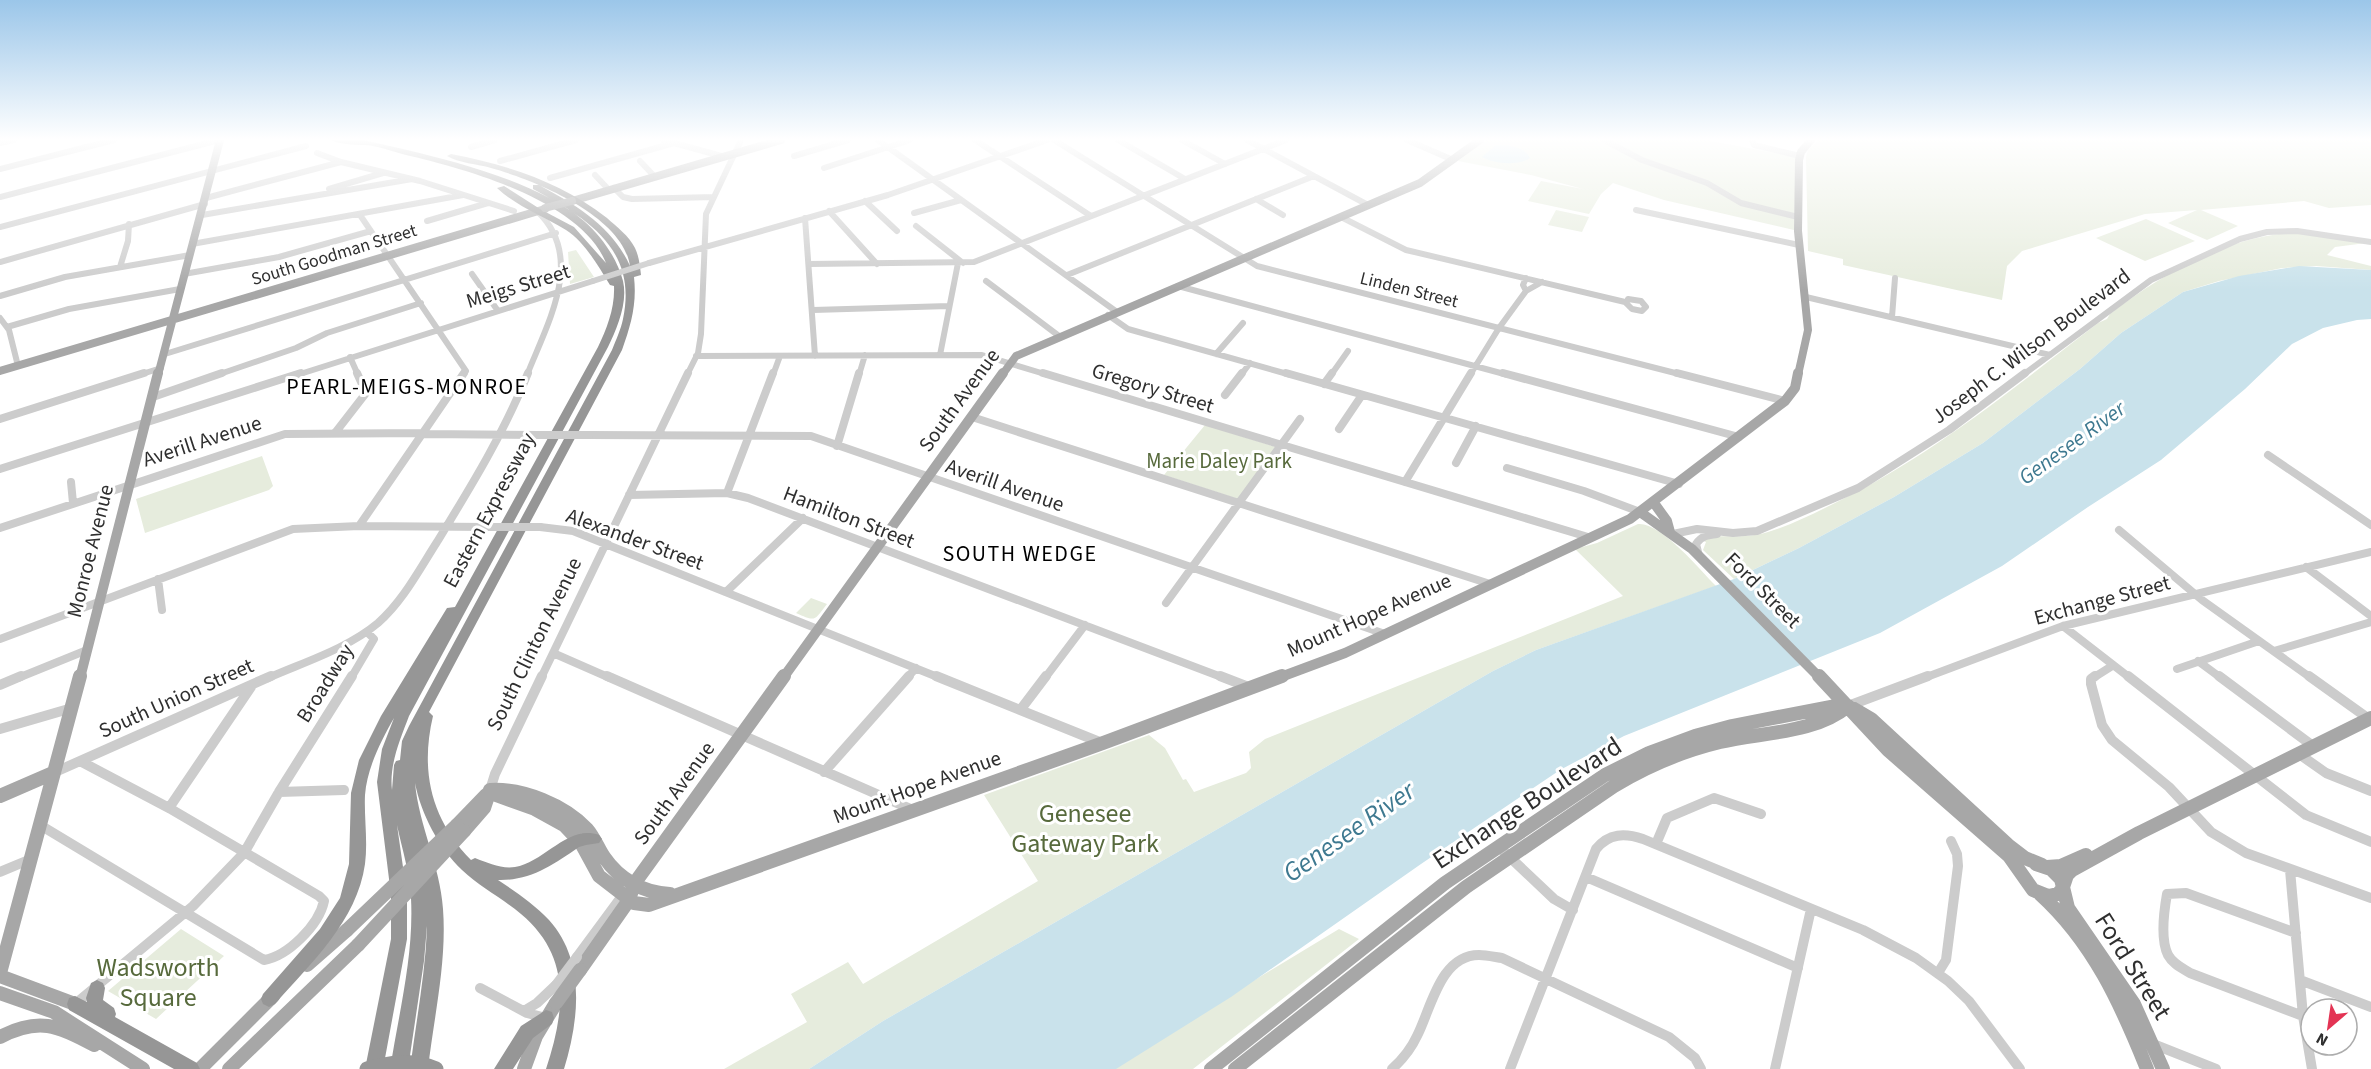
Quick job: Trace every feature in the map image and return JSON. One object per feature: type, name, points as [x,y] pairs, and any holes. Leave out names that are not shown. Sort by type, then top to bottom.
[{"type":"highway","points":[[506,190],[568,226],[589,246],[610,277],[617,304]]},
{"type":"highway","name":"Eastern Expressway","points":[[374,1069],[394,973],[399,933],[399,895],[384,787],[387,755],[400,722],[508,518],[603,347],[612,326],[617,304],[618,280],[610,259],[596,240],[570,217],[522,190]]},
{"type":"highway","name":"Eastern Expressway","points":[[419,1069],[433,960],[435,920],[430,872],[407,778],[407,752],[413,731],[442,675],[611,362],[627,327],[633,306],[631,277],[624,260],[611,240],[590,220],[541,190]]},
{"type":"highway","points":[[553,190],[574,200],[615,230],[630,248],[636,276],[633,306]]},
{"type":"highway","points":[[269,999],[317,945],[343,908],[353,884],[357,864],[358,793],[368,754],[508,518]]},
{"type":"highway","points":[[442,675],[421,736],[418,768],[426,801],[449,843],[470,868],[539,921],[557,946],[565,974],[567,1012],[555,1069]]},
{"type":"highway","points":[[399,1069],[420,924],[417,878],[399,791],[402,758],[413,731]]},
{"type":"highway","points":[[449,843],[481,868],[497,874],[509,874],[537,868],[586,839]]},
{"type":"highway","points":[[97,988],[94,1002],[98,1007],[122,1022],[147,1043]]},
{"type":"highway","points":[[75,1004],[191,1069]]},
{"type":"highway","points":[[503,1069],[527,1032],[546,1018]]},
{"type":"highway","points":[[367,1069],[406,1062],[436,1069]]},
{"type":"main road","name":"Monroe Avenue","points":[[0,974],[208,190]]},
{"type":"main road","name":"South Goodman Street","points":[[0,371],[609,190]]},
{"type":"main road","name":"South Avenue","points":[[524,1069],[534,1041],[578,963],[1020,353],[1404,190]]},
{"type":"main road","name":"Mount Hope Avenue","points":[[626,897],[640,906],[646,906],[1103,743],[1333,658],[1640,512],[1785,401],[1795,388],[1809,325],[1799,245],[1799,190]]},
{"type":"main road","points":[[1654,503],[1667,521],[1672,533]]},
{"type":"main road","name":"Ford Street","points":[[1640,512],[1672,533],[1701,558],[1848,706],[1861,724],[1929,788],[2013,859],[2032,889],[2059,911],[2098,964],[2123,1011],[2147,1069]]},
{"type":"main road","name":"Ford Street","points":[[1848,706],[1871,719],[2008,845],[2025,858],[2057,875],[2070,912],[2117,978],[2153,1044],[2163,1069]]},
{"type":"main road","name":"Exchange Boulevard","points":[[1211,1069],[1434,892],[1594,798],[1648,768],[1718,742],[1833,718],[1848,706]]},
{"type":"main road","name":"Exchange Boulevard","points":[[1235,1069],[1444,903],[1503,851],[1594,781],[1660,748],[1732,726],[1831,707],[1848,706]]},
{"type":"main road","points":[[2032,889],[2052,896],[2059,894],[2066,877],[2072,870],[2188,808],[2370,718]]},
{"type":"main road","name":"South Union Street","points":[[0,796],[53,773]]},
{"type":"main road","points":[[200,1069],[269,999],[484,808],[490,790],[509,790],[551,805],[576,820],[586,839],[596,873],[626,897]]},
{"type":"main road","points":[[229,1069],[358,945],[461,828]]},
{"type":"main road","points":[[2022,876],[2023,869],[2027,865],[2061,866],[2139,833]]},
{"type":"main road","points":[[586,839],[634,884]]},
{"type":"main road","name":"Mount Hope Avenue","points":[[634,884],[652,893],[681,892]]},
{"type":"main road","points":[[0,974],[75,1004]]},
{"type":"main road","points":[[0,993],[54,1012],[141,1069]]},
{"type":"main road","points":[[0,1037],[30,1025],[55,1025],[141,1069]]},
{"type":"street","points":[[0,197],[27,190]]},
{"type":"street","points":[[0,227],[141,190]]},
{"type":"street","points":[[0,260],[244,190]]},
{"type":"street","points":[[300,198],[327,190]]},
{"type":"street","points":[[202,215],[348,190]]},
{"type":"street","points":[[447,190],[514,212]]},
{"type":"street","points":[[613,190],[628,199],[714,197]]},
{"type":"street","name":"South Clinton Avenue","points":[[490,790],[493,778],[696,357],[701,334],[706,214],[717,190]]},
{"type":"street","name":"Meigs Street","points":[[0,469],[649,263],[901,190]]},
{"type":"street","points":[[947,190],[1066,275],[1128,329],[1678,484]]},
{"type":"street","points":[[1051,190],[1091,216]]},
{"type":"street","name":"Linden Street","points":[[1134,190],[1257,266],[1785,401]]},
{"type":"street","points":[[809,264],[978,261],[1159,190]]},
{"type":"street","points":[[1066,275],[1279,190]]},
{"type":"street","points":[[1340,190],[1368,205]]},
{"type":"street","points":[[1719,190],[1741,203],[1798,217]]},
{"type":"street","points":[[192,244],[463,195]]},
{"type":"street","points":[[1256,199],[1283,214]]},
{"type":"street","points":[[914,213],[961,200]]},
{"type":"street","points":[[865,201],[897,231]]},
{"type":"street","points":[[427,221],[488,203]]},
{"type":"street","name":"Broadway","points":[[75,1004],[185,913],[244,853],[279,792],[370,647],[374,639],[367,632],[397,605],[501,435],[525,384],[558,293],[563,271],[564,253],[556,233],[541,210]]},
{"type":"street","points":[[1636,210],[1799,245]]},
{"type":"street","points":[[829,211],[878,264]]},
{"type":"street","points":[[359,526],[466,371],[360,214]]},
{"type":"street","points":[[1341,217],[1406,250],[1625,302],[1636,310],[1642,311],[1646,307],[1641,301],[1628,299]]},
{"type":"street","points":[[805,218],[815,356]]},
{"type":"street","points":[[120,267],[128,241],[129,224]]},
{"type":"street","points":[[916,226],[961,263]]},
{"type":"street","points":[[184,274],[273,259],[371,231]]},
{"type":"street","name":"Joseph C. Wilson Boulevard","points":[[1672,533],[1697,529],[1744,532],[1769,528],[1858,488],[1938,438],[2154,278],[2242,239],[2265,233],[2294,232],[2328,234],[2371,242]]},
{"type":"street","points":[[165,354],[556,233]]},
{"type":"street","points":[[0,296],[64,277],[190,255]]},
{"type":"street","points":[[940,355],[949,306],[961,263]]},
{"type":"street","points":[[472,274],[498,311]]},
{"type":"street","points":[[1526,278],[1523,285],[1526,291]]},
{"type":"street","points":[[1892,317],[1895,278]]},
{"type":"street","points":[[986,281],[1059,336]]},
{"type":"street","points":[[1405,482],[1499,328],[1526,291],[1542,282]]},
{"type":"street","points":[[1178,286],[1739,436]]},
{"type":"street","points":[[7,327],[69,309],[180,289]]},
{"type":"street","points":[[1806,297],[2050,355]]},
{"type":"street","points":[[153,397],[296,348],[327,333],[421,303]]},
{"type":"street","points":[[813,310],[949,306]]},
{"type":"street","points":[[0,318],[7,327],[18,366]]},
{"type":"street","points":[[1216,354],[1243,322]]},
{"type":"street","points":[[1324,384],[1348,351]]},
{"type":"street","points":[[837,446],[865,355]]},
{"type":"street","name":"Gregory Street","points":[[696,357],[982,355],[1588,537]]},
{"type":"street","points":[[727,493],[780,356]]},
{"type":"street","points":[[335,433],[366,393],[350,357]]},
{"type":"street","points":[[1225,395],[1250,363]]},
{"type":"street","points":[[0,419],[161,369]]},
{"type":"street","points":[[1339,429],[1362,395]]},
{"type":"street","points":[[972,417],[1490,584]]},
{"type":"street","points":[[1166,603],[1299,419]]},
{"type":"street","points":[[1456,463],[1476,426]]},
{"type":"street","name":"Averill Avenue","points":[[0,528],[285,434],[805,435],[1385,634]]},
{"type":"street","points":[[2268,455],[2371,525]]},
{"type":"street","points":[[1507,468],[1584,491],[1640,512]]},
{"type":"street","points":[[71,482],[73,503]]},
{"type":"street","name":"Hamilton Street","points":[[629,495],[727,493],[748,498],[1252,688]]},
{"type":"street","points":[[726,592],[803,518]]},
{"type":"street","name":"Alexander Street","points":[[0,639],[293,529],[359,526],[540,527],[573,531],[1103,743]]},
{"type":"street","points":[[2119,530],[2195,594],[2370,718]]},
{"type":"street","name":"Joseph C. Wilson Boulevard","points":[[1701,558],[1696,544],[1698,539],[1724,532]]},
{"type":"street","name":"Exchange Street","points":[[1848,706],[2063,626],[2371,552]]},
{"type":"street","points":[[2306,567],[2371,616]]},
{"type":"street","points":[[158,579],[162,610]]},
{"type":"street","points":[[2274,651],[2371,622]]},
{"type":"street","points":[[1021,709],[1085,625]]},
{"type":"street","points":[[2063,626],[2254,776],[2310,817],[2371,842]]},
{"type":"street","name":"South Union Street","points":[[53,773],[367,632]]},
{"type":"street","points":[[2177,669],[2259,641]]},
{"type":"street","points":[[0,685],[87,650]]},
{"type":"street","points":[[553,653],[914,811]]},
{"type":"street","points":[[2198,662],[2313,746]]},
{"type":"street","points":[[2112,666],[2091,679],[2106,733],[2169,787],[2204,826],[2228,844],[2290,870],[2371,898]]},
{"type":"street","points":[[824,771],[916,668]]},
{"type":"street","points":[[169,808],[251,686]]},
{"type":"street","points":[[0,729],[72,708]]},
{"type":"street","points":[[2299,754],[2326,773],[2371,791]]},
{"type":"street","points":[[40,825],[260,958],[272,960],[285,951],[319,915],[324,901],[319,896],[169,808],[80,761]]},
{"type":"street","points":[[279,792],[344,790]]},
{"type":"street","points":[[1656,844],[1667,818],[1709,799],[1720,799],[1761,814]]},
{"type":"street","points":[[1510,1069],[1596,849],[1610,837],[1632,835],[1888,942],[1938,973],[1978,1011],[2020,1069]]},
{"type":"street","points":[[1938,973],[1946,960],[1958,866],[1957,854],[1951,841]]},
{"type":"street","points":[[1503,851],[1550,896],[1573,910]]},
{"type":"street","points":[[0,872],[31,859]]},
{"type":"street","points":[[2290,870],[2301,997]]},
{"type":"street","points":[[1586,877],[1798,968]]},
{"type":"street","points":[[2296,933],[2186,893],[2167,894],[2165,945],[2168,955],[2177,965],[2190,973],[2299,1014]]},
{"type":"street","points":[[1775,1069],[1811,909]]},
{"type":"street","points":[[1392,1069],[1408,1053],[1450,966],[1458,960],[1479,954],[1492,955],[1669,1037],[1695,1058],[1701,1069]]},
{"type":"street","name":"South Avenue","points":[[524,1011],[537,1003],[578,963]]},
{"type":"street","points":[[2300,980],[2371,1007]]},
{"type":"street","points":[[480,988],[524,1011],[546,1018]]},
{"type":"street","points":[[2153,1044],[2216,1069]]},
{"type":"green space","points":[[1535,190],[1605,190],[1589,214],[1528,201]]},
{"type":"green space","points":[[1634,190],[1795,190],[1794,230],[1664,200]]},
{"type":"green space","points":[[1807,190],[2371,190],[2371,205],[2329,208],[2304,201],[2201,210],[2238,226],[2207,240],[2168,223],[2197,210],[2145,214],[2022,251],[2007,266],[2002,300],[1843,265],[1843,259],[1808,251]]},
{"type":"green space","points":[[1556,210],[1589,217],[1582,232],[1548,225]]},
{"type":"green space","points":[[2146,219],[2195,241],[2145,261],[2096,238]]},
{"type":"green space","points":[[2291,233],[2366,243],[2335,247],[2327,255],[2371,266],[2371,270],[2316,266],[2282,268],[2219,281],[2183,292],[2121,333],[2080,369],[1983,443],[1894,497],[1799,548],[1734,579],[1703,550],[1706,542],[1701,540],[1709,536],[1753,535],[1777,529],[1835,503],[1905,464],[1971,420],[2098,323],[2107,319],[2110,314],[2130,299],[2195,260],[2242,242]]},
{"type":"green space","points":[[576,250],[594,277],[570,284],[568,252]]},
{"type":"green space","name":"Marie Daley Park","points":[[1205,425],[1276,447],[1238,499],[1164,475]]},
{"type":"green space","points":[[262,456],[273,486],[269,490],[145,533],[136,499]]},
{"type":"green space","name":"Genesee Gateway Park","points":[[1638,524],[1647,525],[1669,539],[1716,586],[1536,650],[1493,671],[883,1021],[809,1069],[724,1069],[807,1022],[791,994],[848,962],[863,984],[1038,881],[984,795],[1149,735],[1165,748],[1183,780],[1186,779],[1194,792],[1246,773],[1251,768],[1249,752],[1265,739],[1623,596],[1575,549],[1597,543]]},
{"type":"green space","points":[[811,598],[827,604],[817,617],[811,619],[796,613]]},
{"type":"green space","name":"Wadsworth Square","points":[[181,929],[224,956],[156,1019],[108,991]]},
{"type":"green space","points":[[1339,929],[1359,939],[1193,1069],[1107,1069]]},
{"type":"water","name":"Genesee River","points":[[2299,266],[2371,270],[2371,319],[2323,328],[2292,344],[2245,389],[2161,460],[2002,566],[1880,633],[1624,736],[1560,770],[1231,997],[1116,1069],[809,1069],[883,1021],[1493,671],[1536,650],[1734,579],[1799,548],[1894,497],[1983,443],[2080,369],[2121,333],[2183,292],[2239,276]]},
{"type":"district","name":"PEARL-MEIGS-MONROE","points":[[407,387]]},
{"type":"district","name":"SOUTH WEDGE","points":[[1020,554]]}]
